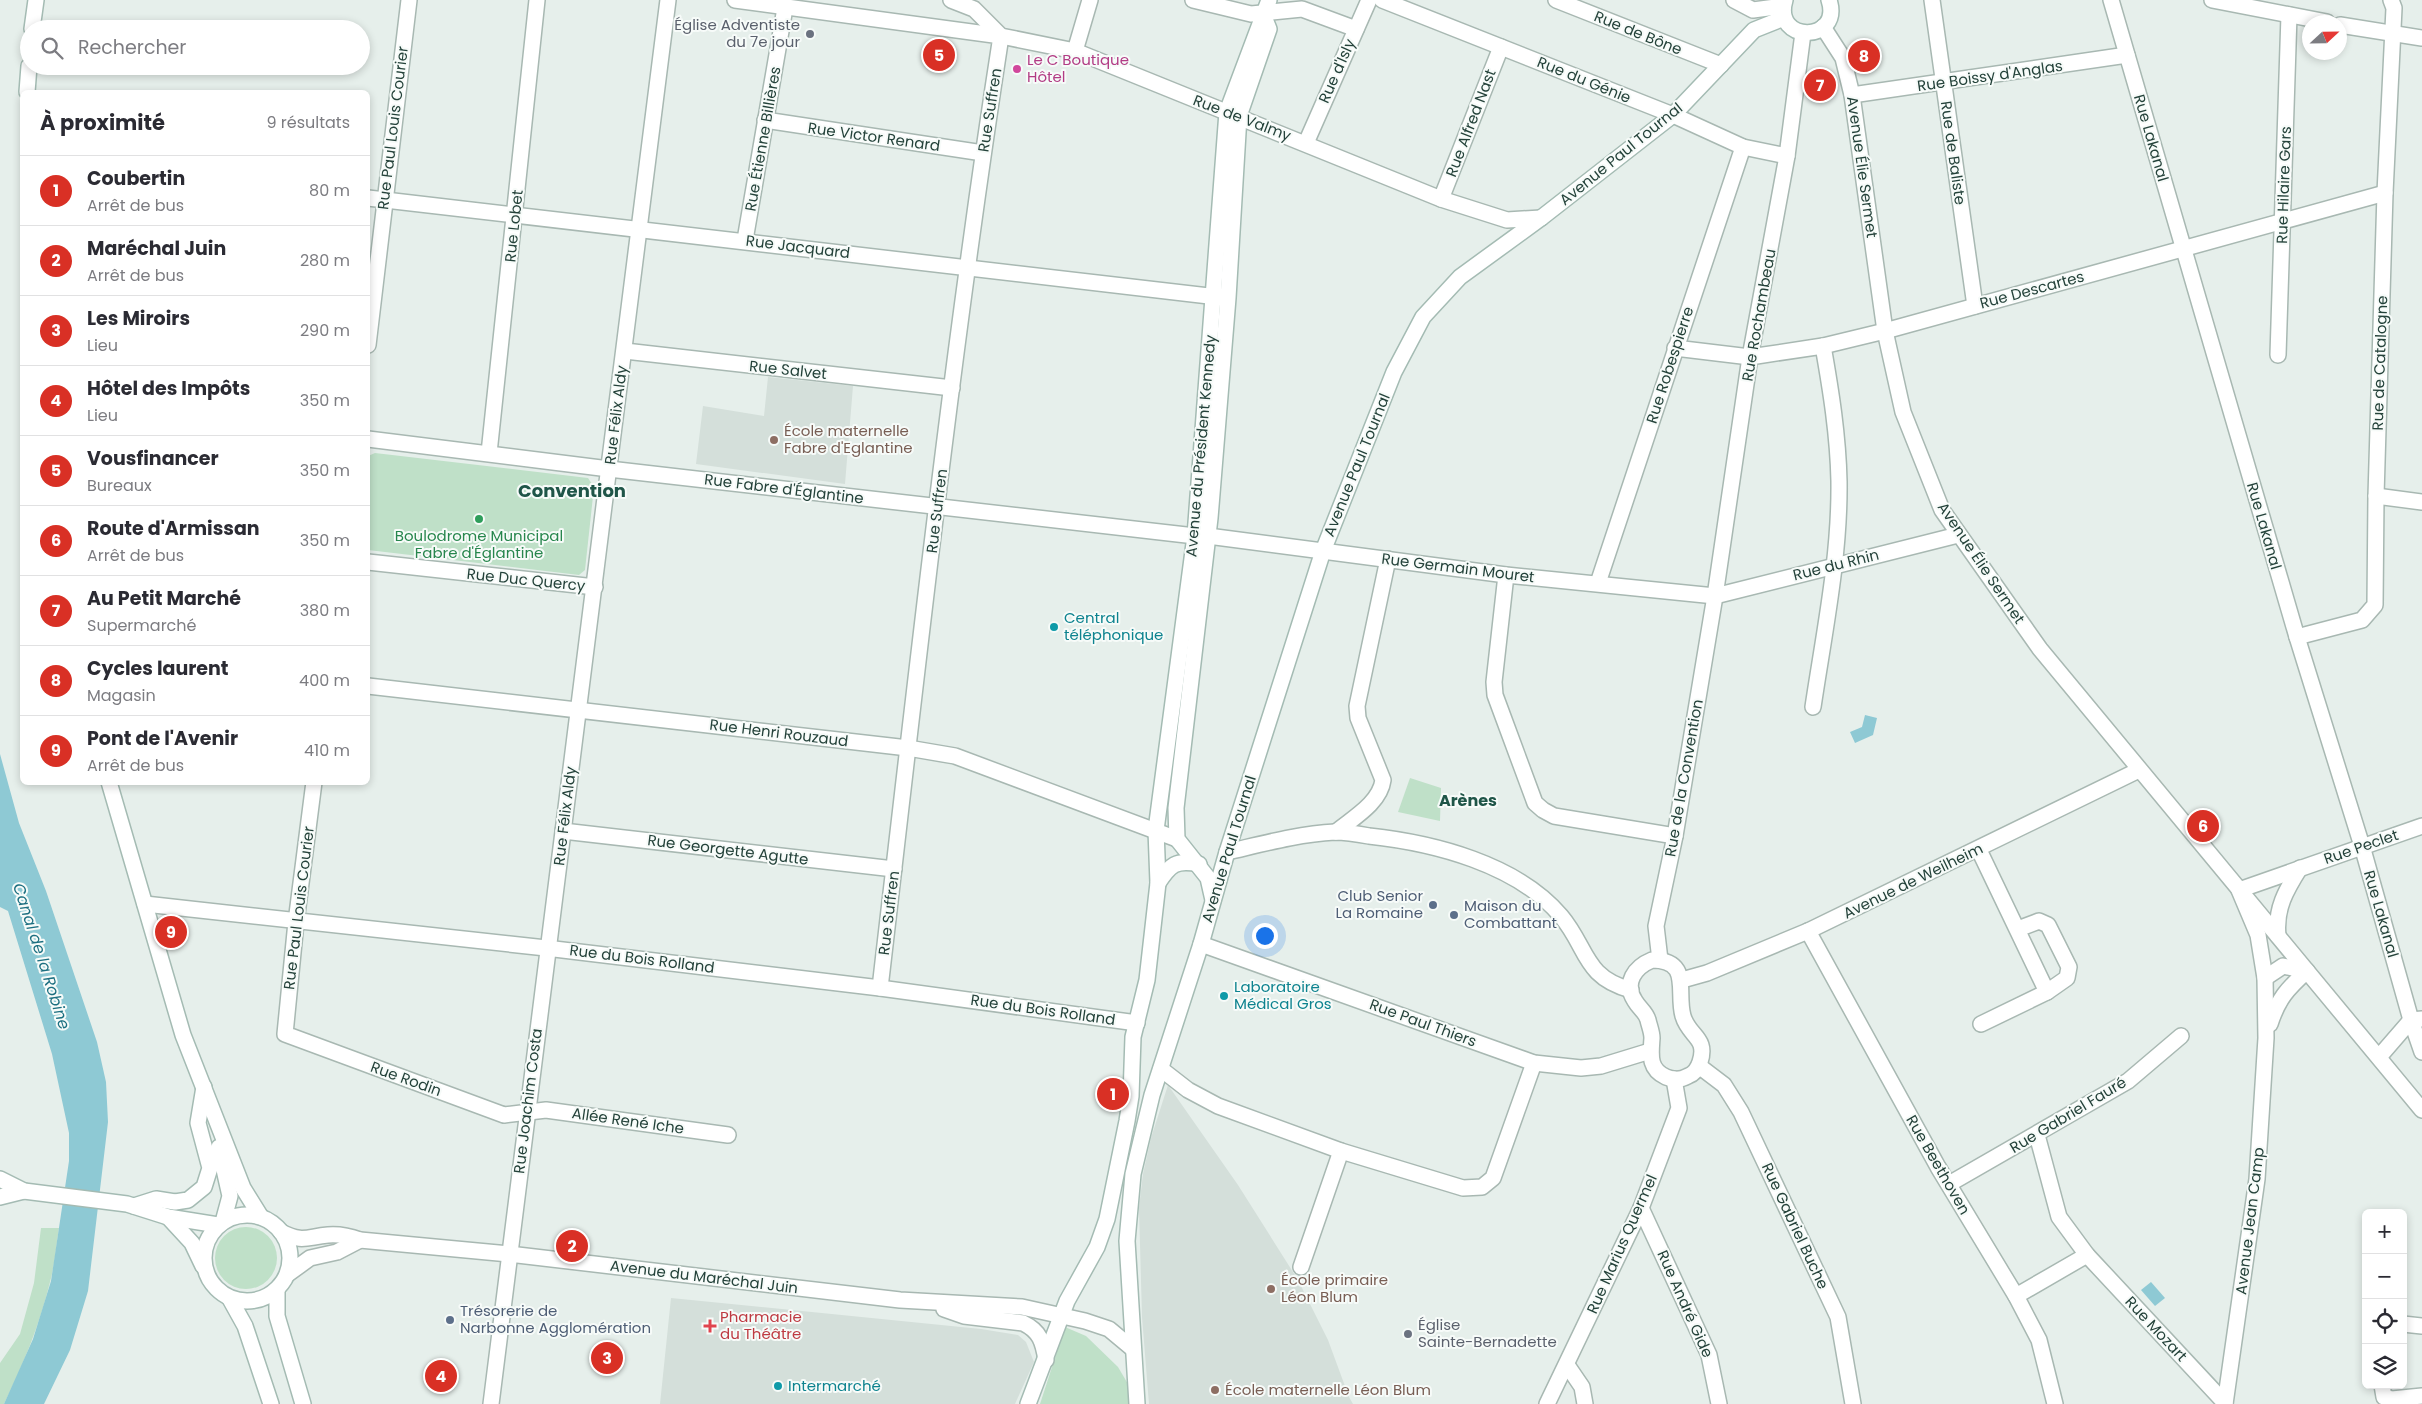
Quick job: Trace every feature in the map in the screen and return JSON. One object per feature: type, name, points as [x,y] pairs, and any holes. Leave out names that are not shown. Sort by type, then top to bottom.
[{"type":"street","points":[[33,20],[36,0]]},
{"type":"street","name":"Rue Paul Louis Courier","points":[[370,327],[408,0]]},
{"type":"street","name":"Rue Lobet","points":[[489,453],[537,0]]},
{"type":"street","name":"Rue Félix Aldy","points":[[546,948],[595,587],[668,0]]},
{"type":"street","name":"Rue de Valmy","points":[[735,0],[1001,36],[1075,51],[1441,199],[1507,220],[1541,218]]},
{"type":"street","points":[[951,0],[974,9],[1001,36]]},
{"type":"street","points":[[1075,51],[1090,0]]},
{"type":"street","points":[[1193,0],[1251,14],[1266,7],[1302,9],[1356,29]]},
{"type":"street","name":"Rue d'Isly","points":[[1306,143],[1369,0]]},
{"type":"street","name":"Rue du Génie","points":[[1382,0],[1673,115],[1742,146],[1787,156]]},
{"type":"street","name":"Rue de Bône","points":[[1556,0],[1720,65]]},
{"type":"street","points":[[1734,0],[1753,10],[1784,8],[1795,30],[1803,33],[1817,31],[1823,27],[1831,13],[1829,0]]},
{"type":"street","name":"Rue de Baliste","points":[[1932,0],[1975,306]]},
{"type":"street","name":"Rue Lakanal","points":[[2111,0],[2297,637],[2416,1020],[2422,1052]]},
{"type":"street","points":[[2212,0],[2302,18]]},
{"type":"street","name":"Rue de Catalogne","points":[[2297,637],[2362,620],[2375,605],[2376,496],[2385,193],[2394,8],[2391,0]]},
{"type":"street","name":"Avenue du Président Kennedy","points":[[1177,839],[1176,808],[1221,298],[1233,114],[1269,29],[1266,7]]},
{"type":"street","name":"Rue Étienne Billières","points":[[746,240],[785,8]]},
{"type":"street","name":"Avenue Paul Tournal","points":[[1137,1404],[1132,1349],[1127,1241],[1134,1174],[1152,1095],[1323,551],[1394,372],[1423,316],[1460,277],[1541,218],[1673,115],[1754,30],[1784,8]]},
{"type":"street","name":"Rue Hilaire Gars","points":[[2278,355],[2289,16]]},
{"type":"street","points":[[2347,26],[2392,35],[2422,38]]},
{"type":"street","name":"Avenue Élie Sermet","points":[[1823,27],[1843,58],[1852,94],[1885,331],[1904,412],[1942,510],[2040,649],[2422,1110]]},
{"type":"street","name":"Rue Rochambeau","points":[[1715,596],[1750,358],[1787,156],[1803,33]]},
{"type":"street","name":"Rue Suffren","points":[[880,988],[952,388],[983,153],[1001,36]]},
{"type":"street","name":"Rue Alfred Nast","points":[[1441,199],[1501,47]]},
{"type":"street","name":"Rue Boissy d'Anglas","points":[[1852,94],[1943,83],[2128,55]]},
{"type":"street","points":[[27,90],[28,75]]},
{"type":"street","name":"Rue Victor Renard","points":[[765,120],[983,153]]},
{"type":"street","name":"Rue Robespierre","points":[[1598,583],[1742,146]]},
{"type":"street","name":"Rue Descartes","points":[[1675,348],[1750,358],[1823,346],[2184,250],[2385,193]]},
{"type":"street","name":"Rue Jacquard","points":[[370,198],[746,240],[1221,298]]},
{"type":"street","points":[[1813,707],[1834,566],[1839,483],[1836,426],[1823,346]]},
{"type":"street","name":"Rue Salvet","points":[[624,351],[952,388]]},
{"type":"street","name":"Rue Fabre d'Églantine","points":[[370,438],[609,469],[1201,536]]},
{"type":"street","points":[[2376,496],[2422,502]]},
{"type":"street","name":"Rue du Rhin","points":[[1715,596],[1958,535]]},
{"type":"street","name":"Avenue du Président Kennedy","points":[[1028,1404],[1046,1360],[1060,1315],[1095,1250],[1107,1219],[1127,1121],[1131,1096],[1133,1037],[1147,980],[1158,884],[1156,830],[1201,536]]},
{"type":"street","name":"Rue Germain Mouret","points":[[1201,536],[1506,575],[1715,596]]},
{"type":"street","points":[[1336,832],[1375,800],[1382,790],[1383,780],[1358,718],[1357,706],[1388,559]]},
{"type":"street","name":"Rue Duc Quercy","points":[[370,562],[595,587]]},
{"type":"street","points":[[1506,575],[1494,682],[1495,696],[1536,803],[1554,816],[1675,836]]},
{"type":"street","name":"Rue de la Convention","points":[[1660,960],[1656,926],[1675,836],[1715,596]]},
{"type":"street","name":"Rue Henri Rouzaud","points":[[370,686],[908,748],[955,756],[1177,839]]},
{"type":"street","name":"Avenue de Weilheim","points":[[1682,980],[1707,973],[1808,932],[2139,770]]},
{"type":"street","points":[[111,785],[183,1035],[243,1188],[261,1217],[282,1232],[288,1245],[290,1259],[288,1274]]},
{"type":"street","name":"Rue Paul Louis Courier","points":[[285,1034],[296,922],[314,785]]},
{"type":"street","name":"Rue Peclet","points":[[2239,890],[2422,826]]},
{"type":"street","name":"Rue Georgette Agutte","points":[[563,831],[894,869]]},
{"type":"street","points":[[1227,852],[1287,838],[1336,832],[1393,838],[1451,852],[1506,873],[1536,894],[1561,916],[1595,972],[1615,986],[1630,990]]},
{"type":"street","points":[[1177,839],[1199,864],[1208,878],[1213,900]]},
{"type":"street","points":[[1978,850],[2047,992]]},
{"type":"street","points":[[1158,884],[1169,867],[1186,861],[1199,864]]},
{"type":"street","points":[[2278,936],[2276,918],[2288,887],[2300,868]]},
{"type":"street","name":"Avenue Jean Camp","points":[[2225,1403],[2257,1179],[2266,1038],[2265,978],[2258,935],[2239,890]]},
{"type":"street","name":"Rue du Bois Rolland","points":[[145,904],[546,948],[880,988],[1137,1023]]},
{"type":"street","points":[[1981,1024],[2047,992],[2067,978],[2069,967],[2048,924],[2039,921],[2018,929]]},
{"type":"street","name":"Rue Beethoven","points":[[1808,932],[1949,1184],[2016,1296],[2039,1340],[2054,1404]]},
{"type":"street","name":"Rue Paul Thiers","points":[[1201,944],[1534,1063],[1581,1068],[1601,1066],[1650,1051]]},
{"type":"street","name":"Rue Joachim Costa","points":[[491,1404],[528,1111],[546,948]]},
{"type":"street","points":[[1652,960],[1660,960],[1676,969],[1682,980],[1680,1004],[1686,1026],[1696,1034],[1702,1047],[1699,1066],[1688,1076],[1674,1079],[1664,1076],[1657,1070],[1651,1060],[1652,1036],[1646,1015],[1634,1000],[1630,990],[1630,983],[1637,968],[1652,960]]},
{"type":"street","points":[[2265,978],[2283,966],[2308,971]]},
{"type":"street","name":"Avenue Jean Camp","points":[[2266,1038],[2275,1008],[2286,990],[2308,971]]},
{"type":"street","points":[[2378,1057],[2416,1020]]},
{"type":"street","name":"Rue Rodin","points":[[285,1034],[504,1115],[528,1111]]},
{"type":"street","name":"Rue Gabriel Fauré","points":[[1949,1184],[2128,1081],[2180,1036]]},
{"type":"street","points":[[1161,1069],[1188,1090],[1218,1106],[1341,1151],[1463,1188],[1482,1187],[1493,1178],[1534,1063]]},
{"type":"street","name":"Rue Gabriel Buche","points":[[1699,1066],[1724,1085],[1741,1112],[1838,1317],[1853,1404]]},
{"type":"street","name":"Rue Marius Quermel","points":[[1547,1404],[1641,1208],[1679,1108],[1674,1079]]},
{"type":"street","points":[[127,1204],[156,1199],[183,1201],[192,1198],[204,1187],[209,1177],[210,1163],[198,1123],[204,1085]]},
{"type":"street","points":[[204,1085],[230,1191],[229,1204],[205,1248],[205,1270]]},
{"type":"street","name":"Allée René Iche","points":[[528,1111],[546,1110],[728,1135]]},
{"type":"street","name":"Rue Mozart","points":[[2037,1135],[2059,1217],[2087,1255],[2225,1403]]},
{"type":"street","points":[[1301,1267],[1341,1151]]},
{"type":"street","points":[[0,1180],[24,1192]]},
{"type":"street","points":[[0,1197],[24,1192],[46,1194],[127,1204],[168,1218],[220,1223],[235,1216],[261,1217]]},
{"type":"street","name":"Rue André Gide","points":[[1641,1208],[1709,1354],[1719,1404]]},
{"type":"street","points":[[168,1218],[193,1245],[211,1282],[219,1292],[242,1302],[255,1301],[267,1297],[277,1290],[288,1274],[310,1258],[337,1252],[360,1240]]},
{"type":"street","name":"Avenue du Maréchal Juin","points":[[282,1232],[301,1240],[343,1234],[360,1240],[509,1254],[929,1303],[1022,1307],[1060,1315],[1109,1329],[1132,1349]]},
{"type":"street","points":[[2016,1296],[2087,1255]]},
{"type":"street","points":[[277,1290],[278,1320],[303,1404]]},
{"type":"street","points":[[230,1298],[245,1326],[271,1404]]},
{"type":"street","name":"Avenue du Maréchal Juin","points":[[929,1303],[964,1316],[1023,1323],[1031,1327],[1042,1340],[1046,1360]]},
{"type":"street","points":[[2407,1324],[2422,1326]]},
{"type":"street","points":[[1567,1365],[1582,1387],[1585,1404]]},
{"type":"street","points":[[2383,1389],[2384,1397],[2392,1399],[2422,1396]]},
{"type":"shaded area","name":"École maternelle Fabre d'Eglantine","points":[[768,377],[853,386],[845,484],[696,464],[703,406],[764,416]]},
{"type":"shaded area","points":[[1168,1085],[1238,1185],[1298,1280],[1328,1340],[1353,1404],[1149,1404],[1142,1317],[1139,1208],[1143,1174],[1151,1138]]},
{"type":"shaded area","points":[[671,1298],[981,1329],[1018,1335],[1026,1342],[1034,1362],[1015,1404],[660,1404]]},
{"type":"green space","name":"Boulodrome Municipal Fabre d'Églantine","points":[[375,453],[588,478],[594,487],[585,570],[579,575],[370,550],[370,455]]},
{"type":"green space","points":[[1410,778],[1441,788],[1440,821],[1398,812]]},
{"type":"green space","points":[[246,1227],[258,1230],[268,1236],[274,1246],[277,1258],[274,1270],[268,1280],[258,1286],[246,1289],[234,1286],[224,1280],[218,1270],[215,1258],[218,1246],[224,1236],[234,1230]]},
{"type":"green space","points":[[41,1228],[59,1228],[52,1275],[41,1313],[18,1374],[4,1404],[0,1404],[0,1363],[20,1334],[34,1283]]},
{"type":"green space","points":[[1065,1327],[1086,1336],[1118,1367],[1128,1384],[1130,1404],[1040,1404]]},
{"type":"water","points":[[1865,715],[1877,718],[1873,735],[1855,743],[1850,732],[1862,727]]},
{"type":"water","name":"Canal de la Robine","points":[[0,754],[19,823],[46,891],[97,1042],[106,1082],[108,1122],[88,1291],[70,1350],[44,1404],[4,1404],[33,1339],[51,1281],[69,1161],[69,1133],[52,1054],[8,911],[0,907]]},
{"type":"water","points":[[2151,1282],[2165,1298],[2155,1306],[2141,1290]]},
{"type":"place","name":"Église Adventiste du 7e jour","points":[[810,34]]},
{"type":"place","name":"Vousfinancer","points":[[939,55]]},
{"type":"place","name":"Cycles laurent","points":[[1864,56]]},
{"type":"place","name":"Le C Boutique Hôtel","points":[[1017,69]]},
{"type":"place","name":"Au Petit Marché","points":[[1820,85]]},
{"type":"place","name":"École maternelle Fabre d'Eglantine","points":[[774,440]]},
{"type":"place","name":"Boulodrome Municipal Fabre d'Églantine","points":[[479,519]]},
{"type":"place","name":"Central téléphonique","points":[[1054,627]]},
{"type":"place","name":"Route d'Armissan","points":[[2203,826]]},
{"type":"place","name":"Club Senior La Romaine","points":[[1433,905]]},
{"type":"place","name":"Maison du Combattant","points":[[1454,915]]},
{"type":"place","name":"Pont de l'Avenir","points":[[171,932]]},
{"type":"place","name":"Laboratoire Médical Gros","points":[[1224,996]]},
{"type":"place","name":"Coubertin","points":[[1113,1094]]},
{"type":"place","name":"Maréchal Juin","points":[[572,1246]]},
{"type":"place","name":"École primaire Léon Blum","points":[[1271,1289]]},
{"type":"place","name":"Trésorerie de Narbonne Agglomération","points":[[450,1320]]},
{"type":"place","name":"Pharmacie du Théâtre","points":[[710,1326]]},
{"type":"place","name":"Église Sainte-Bernadette","points":[[1408,1334]]},
{"type":"place","name":"Les Miroirs","points":[[607,1358]]},
{"type":"place","name":"Hôtel des Impôts","points":[[441,1376]]},
{"type":"place","name":"Intermarché","points":[[778,1386]]},
{"type":"place","name":"École maternelle Léon Blum","points":[[1215,1390]]},
{"type":"district","name":"Convention","points":[[572,491]]},
{"type":"district","name":"Arènes","points":[[1468,800]]}]
